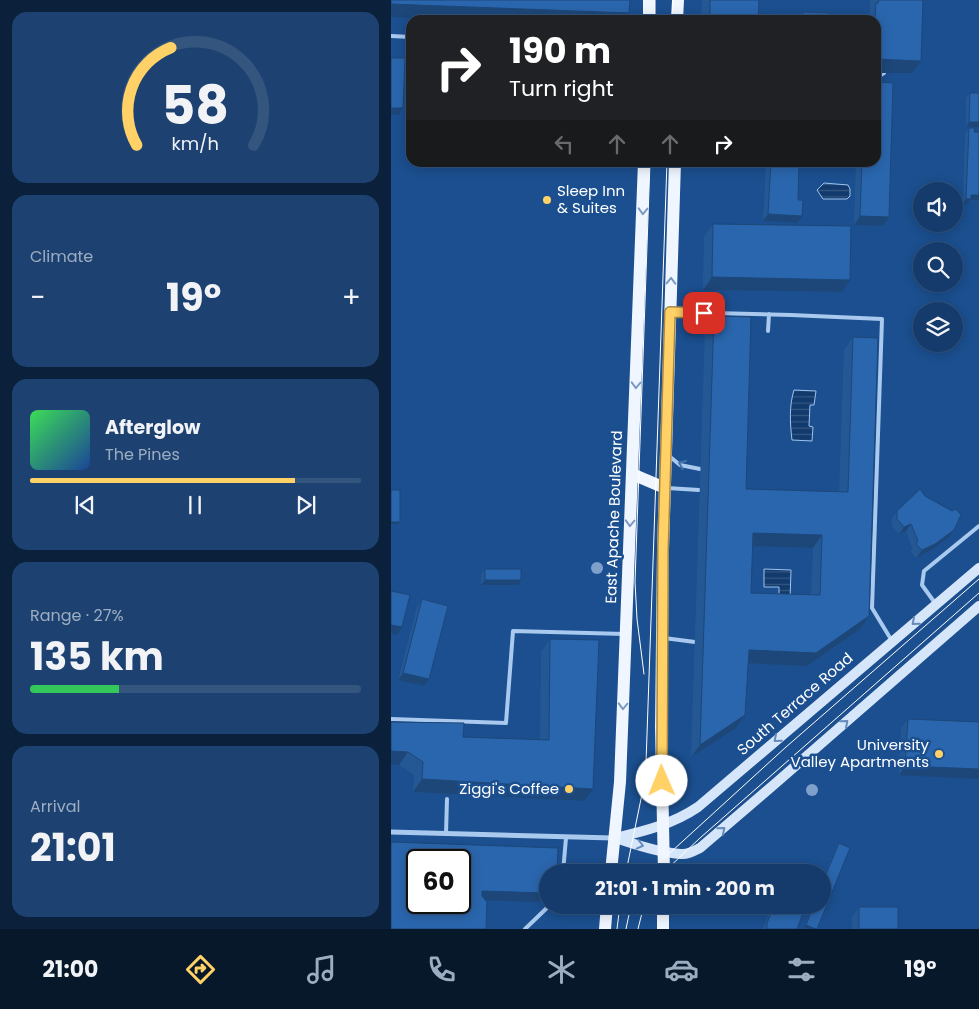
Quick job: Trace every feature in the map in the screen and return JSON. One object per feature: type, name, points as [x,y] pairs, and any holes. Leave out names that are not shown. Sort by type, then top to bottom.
[{"type":"main road","points":[[649,0],[649,15]]},
{"type":"main road","points":[[677,15],[678,0]]},
{"type":"main road","name":"East Apache Boulevard","points":[[612,864],[620,782],[644,167]]},
{"type":"main road","points":[[664,864],[661,727],[662,638],[675,167]]},
{"type":"main road","points":[[632,474],[665,488]]},
{"type":"main road","points":[[605,929],[606,914]]},
{"type":"main road","points":[[663,914],[663,929]]},
{"type":"street","name":"South Terrace Road","points":[[615,838],[683,818],[698,807],[979,568]]},
{"type":"street","name":"South Terrace Road","points":[[391,832],[615,838],[681,854],[700,848],[979,606]]},
{"type":"lane","points":[[391,36],[406,37]]},
{"type":"lane","points":[[670,312],[882,319],[872,608],[892,642]]},
{"type":"lane","points":[[768,331],[769,314]]},
{"type":"lane","points":[[666,453],[680,465],[700,469]]},
{"type":"lane","points":[[665,488],[699,490]]},
{"type":"lane","points":[[936,604],[922,585],[924,571],[979,526]]},
{"type":"lane","points":[[391,719],[507,723],[513,630],[626,634]]},
{"type":"lane","points":[[662,638],[676,638],[695,642]]},
{"type":"lane","points":[[446,834],[447,799]]},
{"type":"lane","points":[[564,864],[566,838]]},
{"type":"lane","points":[[525,929],[541,914]]},
{"type":"water","points":[[824,183],[848,185],[850,196],[847,199],[823,199],[817,190]]},
{"type":"water","points":[[794,390],[816,391],[814,405],[810,405],[809,426],[813,427],[812,441],[792,440],[790,415]]},
{"type":"water","points":[[764,569],[791,570],[790,600],[779,600],[779,587],[764,587]]},
{"type":"building","points":[[391,0],[630,0],[629,13],[391,4]]},
{"type":"building","points":[[710,0],[759,0],[758,15],[710,15]]},
{"type":"building","points":[[879,0],[923,0],[921,61],[881,59],[881,15],[875,15],[876,3]]},
{"type":"building","points":[[803,12],[831,13],[831,15],[803,15]]},
{"type":"building","points":[[391,58],[405,58],[403,108],[391,108]]},
{"type":"building","points":[[881,82],[893,83],[889,217],[860,216],[862,167],[881,167]]},
{"type":"building","points":[[970,93],[979,93],[979,122],[969,122]]},
{"type":"building","points":[[969,128],[975,128],[974,132],[979,132],[979,195],[971,195],[971,199],[966,199]]},
{"type":"building","points":[[771,167],[799,167],[798,200],[803,200],[802,216],[768,214]]},
{"type":"building","points":[[713,224],[851,226],[850,280],[712,277]]},
{"type":"building","points":[[714,316],[751,317],[746,489],[848,492],[853,337],[878,338],[869,616],[816,653],[749,650],[745,715],[700,745]],"holes":[[[753,533],[822,535],[820,595],[751,593]]]},
{"type":"building","points":[[920,489],[925,496],[952,511],[956,509],[961,515],[954,530],[935,544],[922,550],[916,544],[918,541],[911,524],[904,527],[897,519],[897,511]]},
{"type":"building","points":[[391,490],[400,490],[400,522],[391,522]]},
{"type":"building","points":[[485,569],[521,569],[521,580],[485,580]]},
{"type":"building","points":[[391,591],[410,595],[402,627],[391,625]]},
{"type":"building","points":[[422,599],[448,606],[429,679],[403,673]]},
{"type":"building","points":[[550,639],[599,640],[593,789],[422,779],[423,762],[408,752],[391,751],[391,722],[464,723],[463,737],[549,740]]},
{"type":"building","name":"University Valley Apartments","points":[[908,719],[979,722],[979,769],[905,766]]},
{"type":"building","points":[[391,842],[558,848],[557,864],[539,864],[539,893],[482,891],[482,896],[487,902],[486,929],[391,929]]},
{"type":"building","points":[[839,843],[850,848],[831,895],[831,864]]},
{"type":"building","points":[[859,907],[898,907],[898,929],[859,929]]},
{"type":"building","points":[[771,914],[803,914],[797,929],[767,929]]},
{"type":"building","points":[[810,914],[823,914],[817,929],[806,925]]},
{"type":"tram line","points":[[655,0],[655,15]]},
{"type":"tram line","points":[[672,15],[673,0]]},
{"type":"tram line","points":[[644,674],[637,619],[635,582],[650,167]]},
{"type":"tram line","points":[[628,864],[642,794],[646,763],[667,167]]},
{"type":"tram line","points":[[658,864],[786,747],[979,579]]},
{"type":"tram line","points":[[672,864],[979,593]]},
{"type":"tram line","points":[[617,929],[619,914]]},
{"type":"tram line","points":[[626,929],[629,914]]},
{"type":"tram line","points":[[638,929],[642,914]]},
{"type":"place","name":"Sleep Inn & Suites","points":[[547,200]]},
{"type":"place","name":"University Valley Apartments","points":[[939,754]]},
{"type":"place","name":"Ziggi's Coffee","points":[[569,789]]},
{"type":"route","points":[[662,781],[663,549],[670,312],[704,313]]}]
